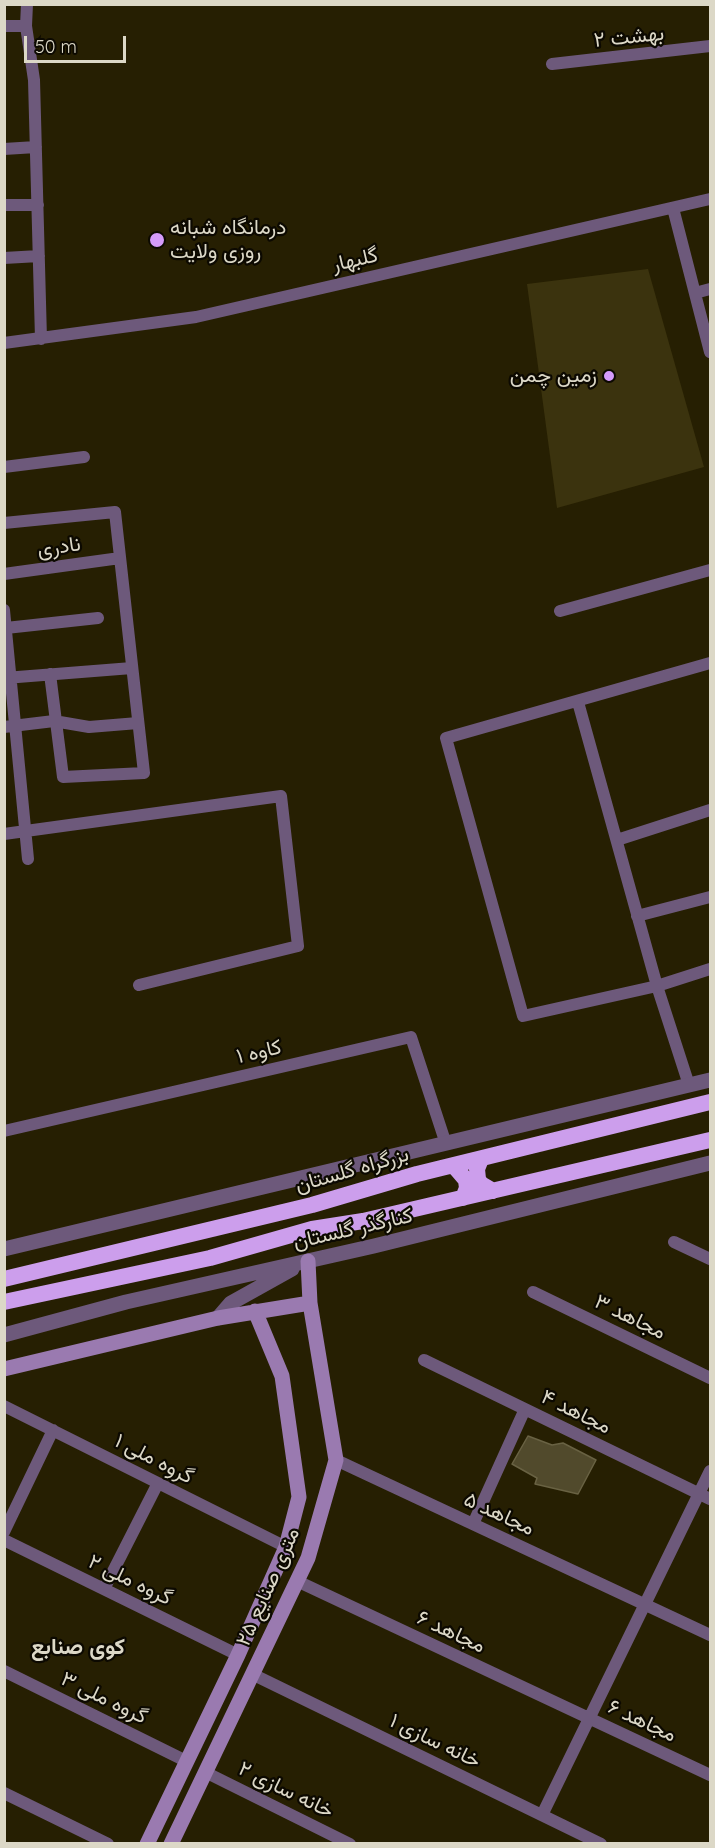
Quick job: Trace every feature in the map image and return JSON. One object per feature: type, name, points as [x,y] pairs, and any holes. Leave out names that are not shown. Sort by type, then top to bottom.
[{"type":"highway","name":"بزرگراه گلستان","points":[[4,1279],[312,1206],[454,1166],[711,1102]]},
{"type":"highway","points":[[4,1302],[210,1258],[312,1229],[363,1221],[711,1140]]},
{"type":"highway","points":[[482,1159],[477,1170],[478,1179],[481,1184],[493,1191]]},
{"type":"highway","points":[[454,1166],[466,1180],[467,1188],[463,1198]]},
{"type":"main road","name":"۲۵ متری صنایع","points":[[171,1844],[308,1558],[336,1460],[310,1302],[308,1261]]},
{"type":"main road","points":[[4,1369],[218,1318],[310,1302]]},
{"type":"main road","name":"۲۵ متری صنایع","points":[[147,1844],[238,1655],[286,1547],[298,1497],[282,1376],[255,1311]]},
{"type":"main road","points":[[286,1547],[308,1558]]},
{"type":"main road","points":[[186,1761],[205,1772]]},
{"type":"street","points":[[27,4],[26,26],[34,80],[41,339]]},
{"type":"street","points":[[4,26],[26,26]]},
{"type":"street","name":"بهشت ۲","points":[[552,64],[711,46]]},
{"type":"street","points":[[4,149],[36,147]]},
{"type":"street","name":"گلبهار","points":[[4,343],[196,317],[711,199]]},
{"type":"street","points":[[4,205],[38,205]]},
{"type":"street","points":[[673,208],[711,352]]},
{"type":"street","points":[[4,258],[39,256]]},
{"type":"street","points":[[695,293],[711,289]]},
{"type":"street","points":[[4,467],[84,457]]},
{"type":"street","points":[[4,523],[115,512],[144,772],[63,777],[54,721],[50,674]]},
{"type":"street","name":"نادری","points":[[4,574],[120,558]]},
{"type":"street","points":[[560,611],[711,570]]},
{"type":"street","points":[[4,610],[10,726],[28,859]]},
{"type":"street","points":[[6,628],[98,618]]},
{"type":"street","points":[[711,663],[446,738],[523,1016],[657,986],[711,969]]},
{"type":"street","points":[[8,678],[132,668]]},
{"type":"street","points":[[578,702],[657,986],[689,1085]]},
{"type":"street","points":[[10,726],[54,721],[89,727],[138,723]]},
{"type":"street","points":[[4,834],[25,829],[281,796],[298,946],[139,985]]},
{"type":"street","points":[[617,840],[711,810]]},
{"type":"street","points":[[638,916],[711,897]]},
{"type":"street","name":"کاوه ۱","points":[[4,1131],[411,1037],[446,1144]]},
{"type":"street","points":[[4,1249],[711,1080]]},
{"type":"street","name":"کنارگذر گلستان","points":[[4,1335],[126,1302],[308,1261],[710,1164]]},
{"type":"street","points":[[674,1242],[711,1259]]},
{"type":"street","points":[[218,1318],[231,1304],[308,1261]]},
{"type":"street","name":"مجاهد ۳","points":[[533,1292],[711,1378]]},
{"type":"street","name":"مجاهد ۴","points":[[424,1360],[705,1496]]},
{"type":"street","name":"گروه ملی ۱","points":[[4,1406],[286,1547]]},
{"type":"street","points":[[473,1524],[525,1409]]},
{"type":"street","points":[[4,1532],[53,1430]]},
{"type":"street","name":"۵ مجاهد","points":[[336,1460],[711,1635]]},
{"type":"street","points":[[542,1815],[645,1604],[705,1496],[711,1471]]},
{"type":"street","points":[[104,1589],[158,1483]]},
{"type":"street","name":"گروه ملی ۲","points":[[4,1540],[238,1655]]},
{"type":"street","name":"۶ مجاهد","points":[[297,1581],[590,1718]]},
{"type":"street","name":"گروه ملی ۳","points":[[4,1671],[186,1761]]},
{"type":"street","name":"خانه سازی ۱","points":[[252,1674],[601,1844]]},
{"type":"street","name":"مجاهد ۶","points":[[590,1718],[711,1775]]},
{"type":"street","name":"خانه سازی ۲","points":[[205,1772],[350,1844]]},
{"type":"street","points":[[4,1793],[108,1844]]},
{"type":"shaded area","name":"زمین چمن","points":[[648,269],[704,467],[557,508],[527,284]]},
{"type":"building","points":[[528,1436],[552,1445],[563,1443],[596,1460],[578,1494],[535,1484],[537,1478],[512,1464]]},
{"type":"place","name":"درمانگاه شبانه روزی ولایت","points":[[157,240]]},
{"type":"place","name":"زمین چمن","points":[[609,376]]},
{"type":"district","name":"کوی صنابع","points":[[78,1647]]}]
